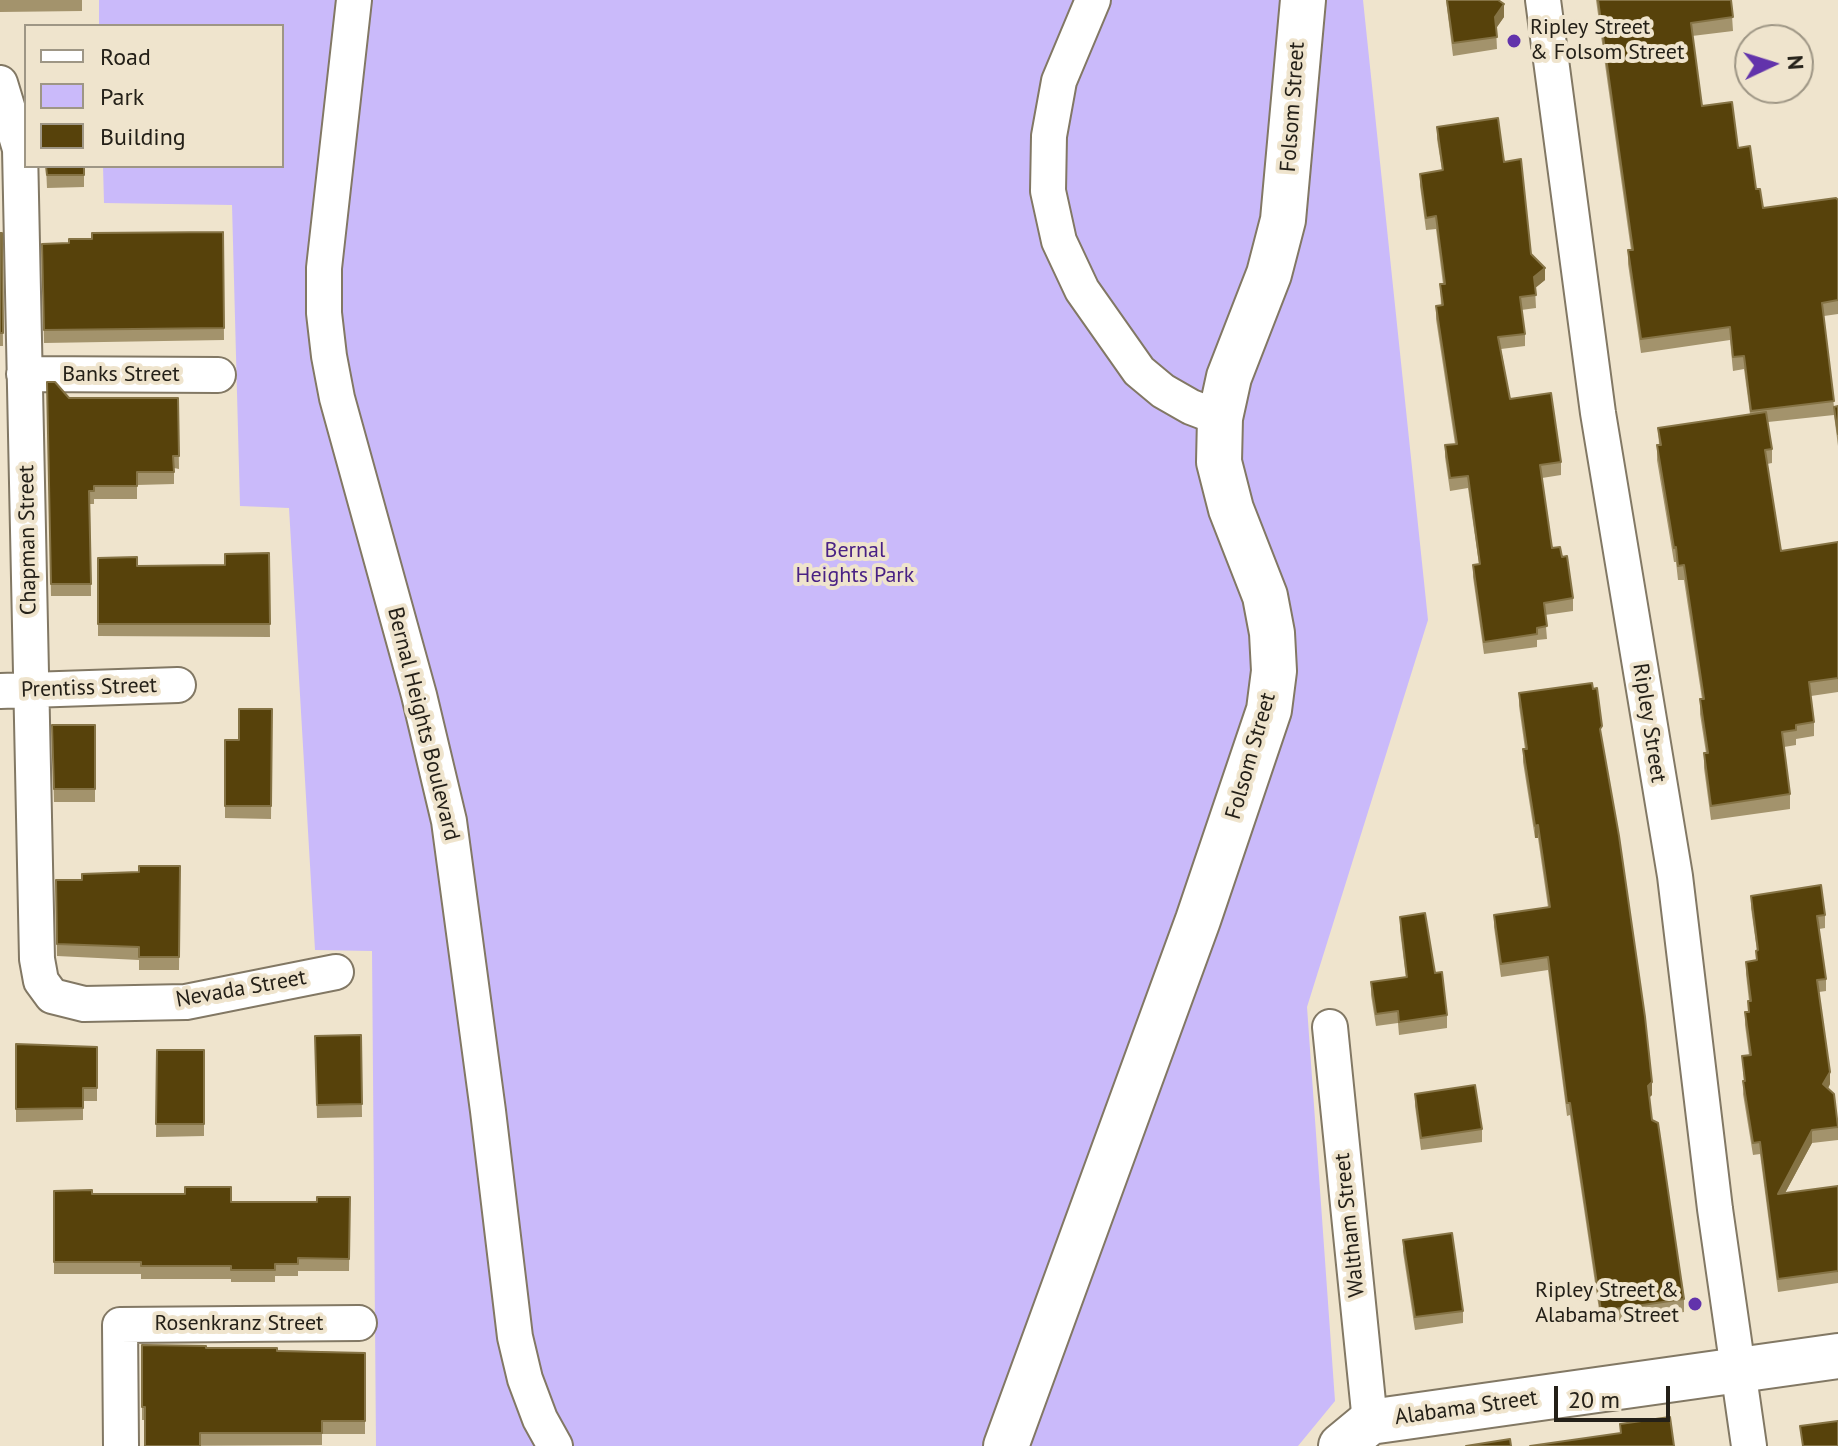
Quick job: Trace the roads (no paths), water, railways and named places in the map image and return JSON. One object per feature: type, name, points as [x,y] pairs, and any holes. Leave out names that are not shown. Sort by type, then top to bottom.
[{"type":"street","name":"Bernal Heights Boulevard","points":[[354,0],[324,268],[324,313],[329,356],[337,398],[419,695],[449,821],[515,1337],[525,1379],[540,1419],[555,1446]]},
{"type":"street","points":[[1093,0],[1059,81],[1049,136],[1048,191],[1059,241],[1082,290],[1139,371],[1163,391],[1191,407],[1220,418]]},
{"type":"street","name":"Folsom Street","points":[[1006,1446],[1193,934],[1269,710],[1274,671],[1272,633],[1265,596],[1231,509],[1219,462],[1220,418],[1229,377],[1269,274],[1283,220],[1303,0]]},
{"type":"street","name":"Ripley Street","points":[[1543,0],[1598,413],[1675,876],[1715,1209],[1749,1446]]},
{"type":"street","name":"Chapman Street","points":[[0,83],[20,149],[24,374],[16,690],[37,959],[41,981],[52,996]]},
{"type":"street","name":"Banks Street","points":[[24,374],[218,375]]},
{"type":"street","name":"Prentiss Street","points":[[16,690],[178,685]]},
{"type":"street","name":"Nevada Street","points":[[52,996],[84,1004],[186,1002],[336,972]]},
{"type":"street","name":"Waltham Street","points":[[1330,1027],[1356,1434]]},
{"type":"street","name":"Rosenkranz Street","points":[[121,1446],[120,1325],[359,1323]]},
{"type":"street","name":"Alabama Street","points":[[1356,1434],[1838,1356]]},
{"type":"place","name":"Ripley Street & Folsom Street","points":[[1514,41]]},
{"type":"place","name":"Ripley Street & Alabama Street","points":[[1695,1304]]},
{"type":"park label","name":"Bernal Heights Park","points":[[855,564]]}]
